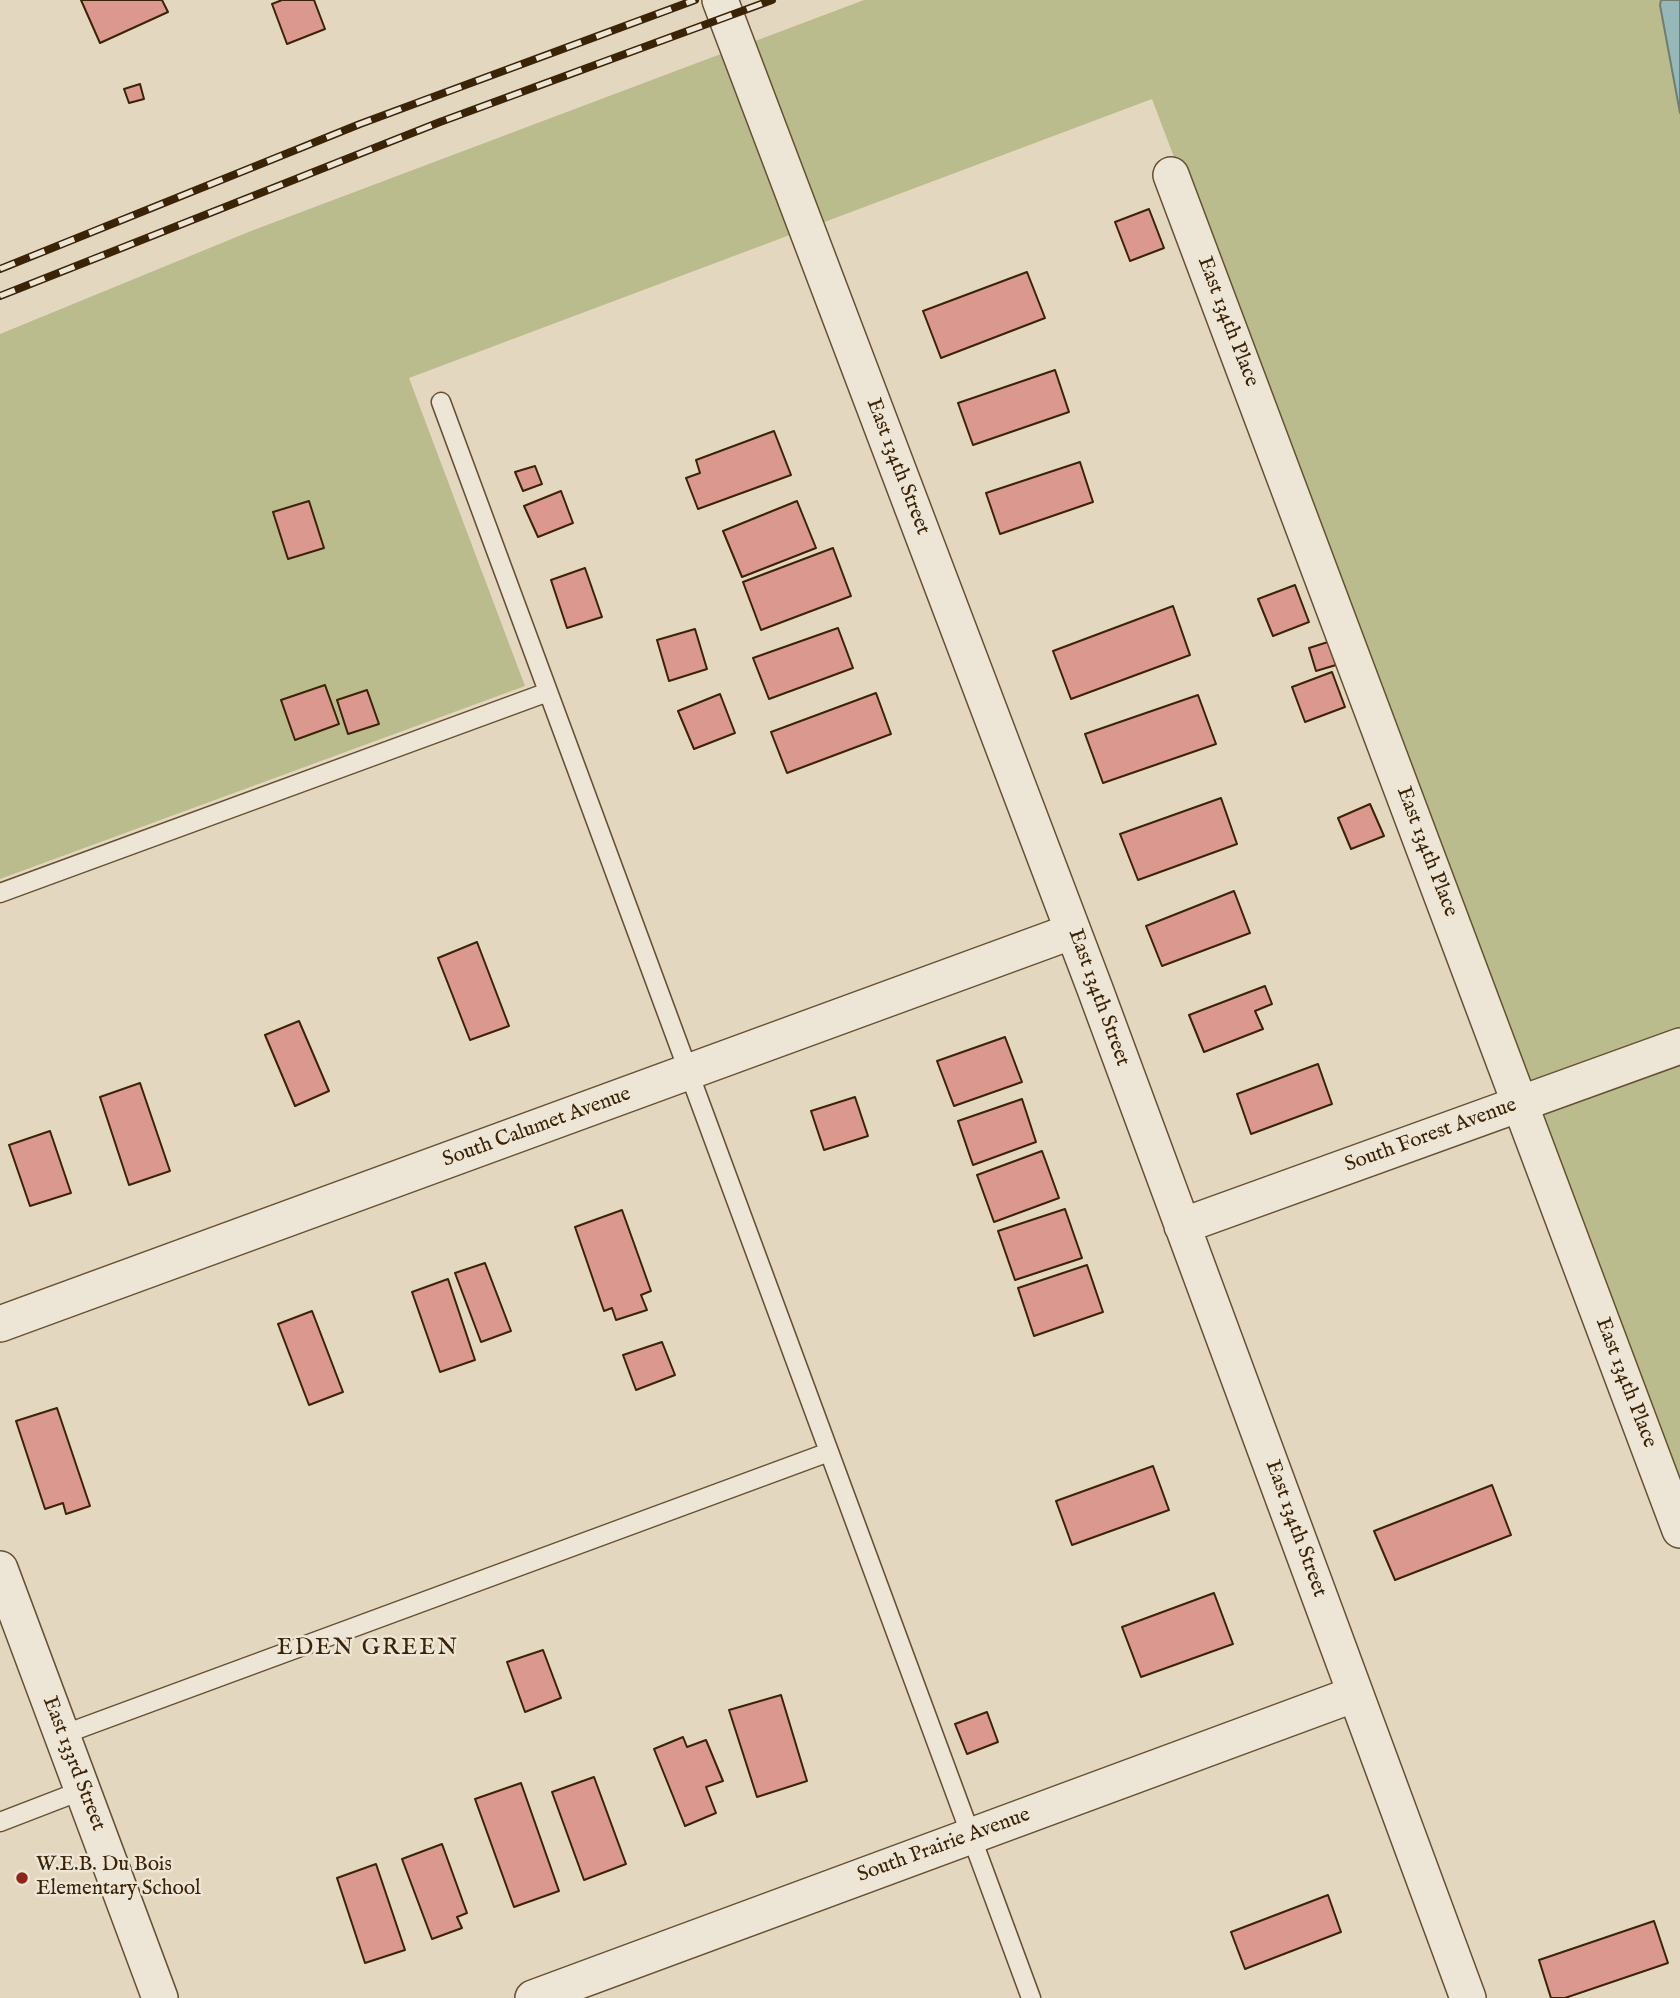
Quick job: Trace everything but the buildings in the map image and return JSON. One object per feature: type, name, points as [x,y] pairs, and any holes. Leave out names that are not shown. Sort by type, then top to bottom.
[{"type":"street","name":"East 134th Street","points":[[720,0],[1073,931],[1468,1998]]},
{"type":"street","name":"East 134th Place","points":[[1171,175],[1680,1530]]},
{"type":"street","name":"South Calumet Avenue","points":[[0,1324],[1073,931]]},
{"type":"street","name":"South Forest Avenue","points":[[1182,1226],[1680,1046]]},
{"type":"street","name":"East 133rd Street","points":[[0,1569],[160,1998]]},
{"type":"street","name":"South Prairie Avenue","points":[[533,1998],[1355,1693]]},
{"type":"lane","points":[[441,402],[1031,1998]]},
{"type":"lane","points":[[0,892],[548,692]]},
{"type":"lane","points":[[62,1735],[829,1452]]},
{"type":"lane","points":[[0,1822],[83,1790]]},
{"type":"green space","points":[[864,0],[1661,0],[1680,113],[1680,1496],[1152,99],[409,378],[525,686],[0,879],[0,334],[251,231]]},
{"type":"water","points":[[1661,0],[1680,0],[1680,113],[1660,5]]},
{"type":"railway","points":[[0,269],[360,124],[695,0]]},
{"type":"railway","points":[[0,296],[440,122],[772,0]]},
{"type":"place","name":"W.E.B. Du Bois Elementary School","points":[[22,1878]]},
{"type":"district","name":"EDEN GREEN","points":[[368,1649]]}]
